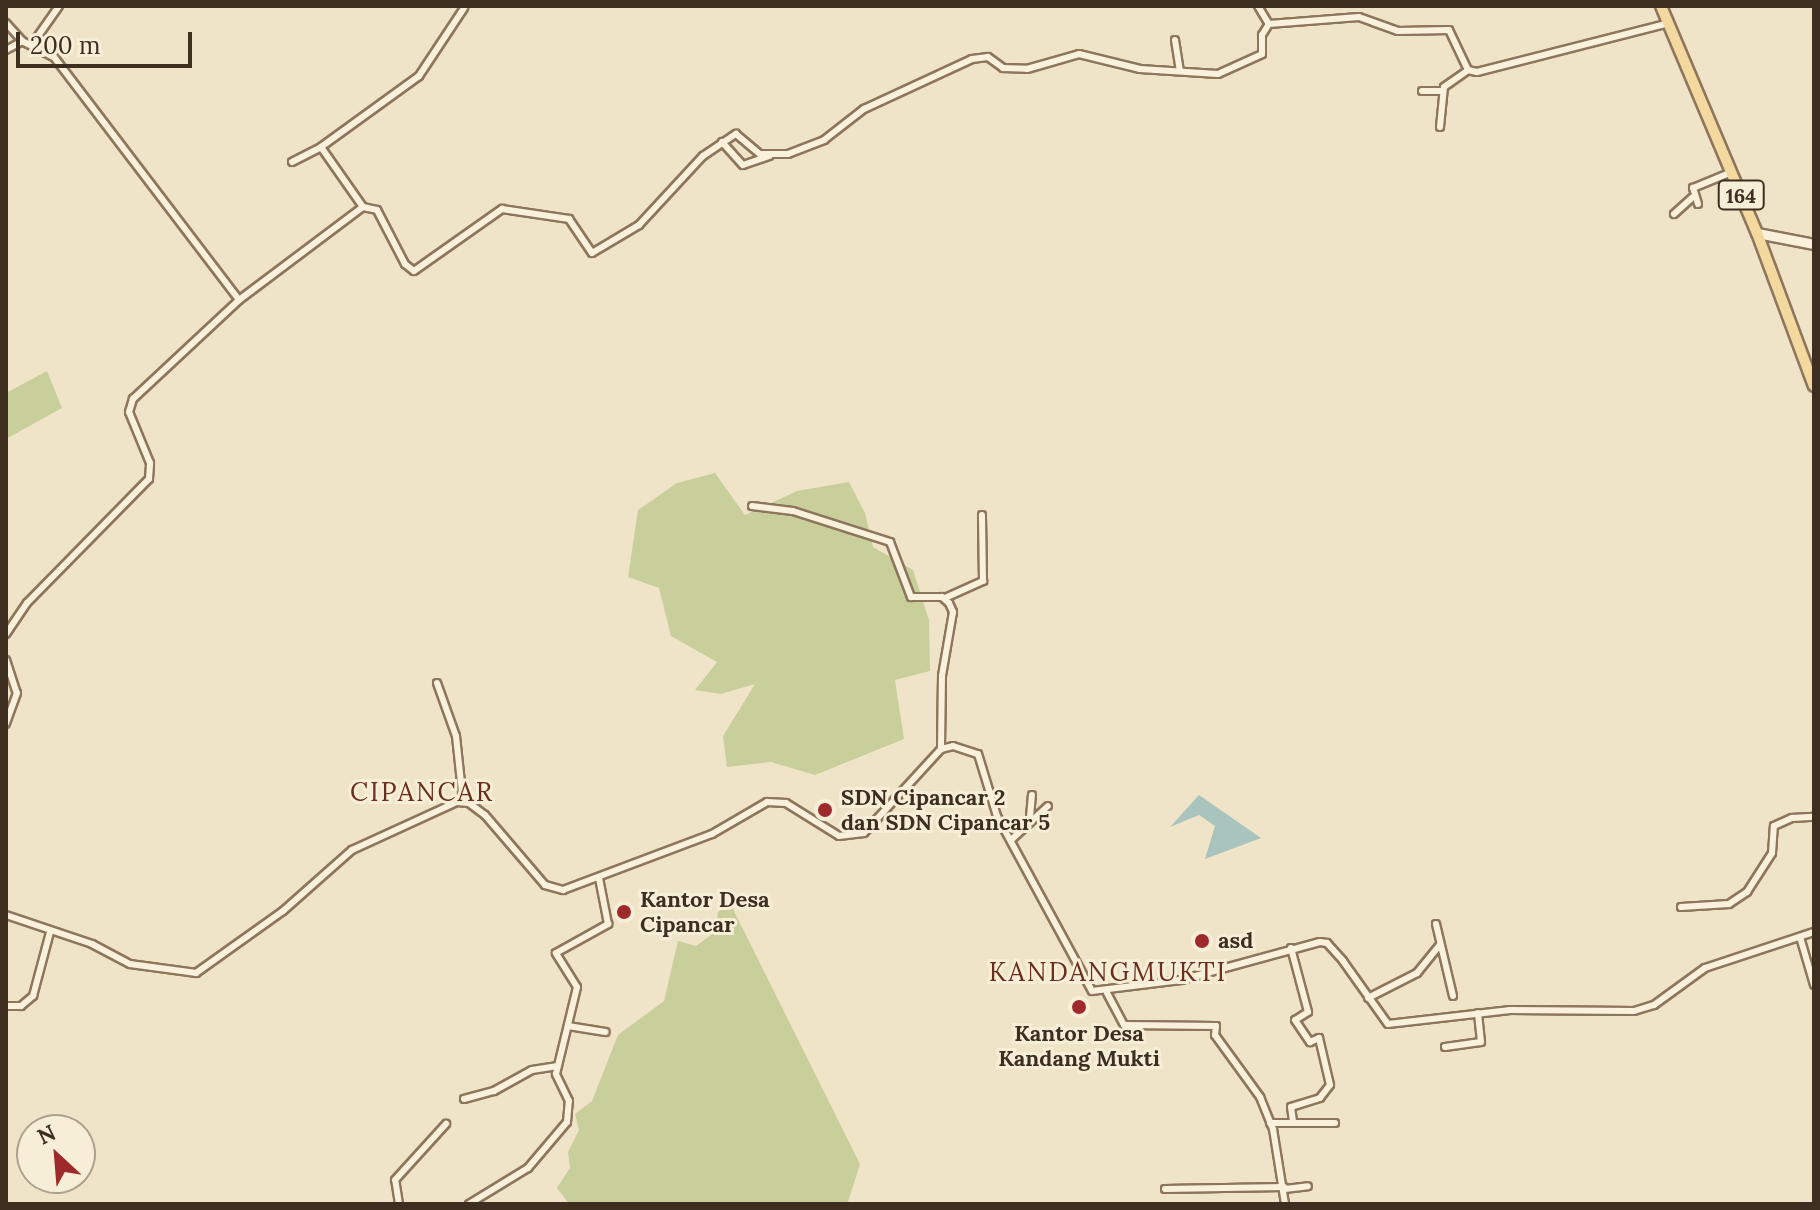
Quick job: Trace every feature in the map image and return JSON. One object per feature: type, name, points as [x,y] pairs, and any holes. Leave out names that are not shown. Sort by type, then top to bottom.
[{"type":"main road","name":"164","points":[[1661,6],[1757,233],[1810,365],[1814,386]]},
{"type":"street","points":[[33,43],[59,6]]},
{"type":"street","points":[[1258,6],[1269,24]]},
{"type":"street","points":[[292,162],[321,147],[419,76],[464,8]]},
{"type":"street","points":[[1269,24],[1359,17],[1398,31],[1449,30],[1468,70]]},
{"type":"street","points":[[6,23],[22,41],[33,43],[54,57],[239,300]]},
{"type":"street","points":[[1422,91],[1442,91],[1468,70],[1669,23]]},
{"type":"street","points":[[722,142],[743,165],[824,140],[864,109],[972,59],[988,57],[1003,68],[1027,69],[1079,54],[1140,69],[1234,71],[1262,54],[1262,35],[1269,24]]},
{"type":"street","points":[[1175,40],[1180,70]]},
{"type":"street","points":[[6,50],[22,41]]},
{"type":"street","points":[[1440,127],[1442,91]]},
{"type":"street","points":[[321,147],[363,207],[377,210],[405,264],[414,271],[502,209],[569,219],[592,253],[639,225],[722,142],[737,133],[755,152],[769,156]]},
{"type":"street","points":[[1698,204],[1693,197],[1693,188],[1732,172]]},
{"type":"street","points":[[1674,214],[1693,197]]},
{"type":"street","points":[[6,634],[27,603],[149,479],[150,463],[130,404],[173,357],[239,300],[363,207]]},
{"type":"street","points":[[1757,233],[1814,244]]},
{"type":"street","points":[[752,506],[793,511],[890,542],[911,597],[945,598],[983,581],[982,515]]},
{"type":"street","points":[[941,749],[942,676],[953,612],[945,598]]},
{"type":"street","points":[[6,660],[17,693],[6,724]]},
{"type":"street","points":[[437,683],[456,736],[463,801]]},
{"type":"street","points":[[463,801],[485,815],[545,885],[563,890],[712,834],[767,802],[786,803],[839,836],[864,833],[941,749],[966,746],[978,754],[997,816],[1089,987],[1107,993],[1181,980],[1291,948],[1327,943],[1388,1024],[1478,1013],[1642,1010],[1705,968],[1814,932]]},
{"type":"street","points":[[1030,817],[1032,795]]},
{"type":"street","points":[[6,915],[92,944],[130,964],[196,973],[283,911],[352,850],[463,801]]},
{"type":"street","points":[[1011,840],[1030,817],[1048,806]]},
{"type":"street","points":[[1681,907],[1729,904],[1738,898],[1766,865],[1778,821],[1814,817]]},
{"type":"street","points":[[469,1204],[528,1168],[562,1132],[570,1106],[557,1082],[558,1066],[577,987],[556,953],[608,924],[599,878]]},
{"type":"street","points":[[1436,924],[1453,996]]},
{"type":"street","points":[[6,1006],[21,1006],[33,996],[50,932]]},
{"type":"street","points":[[1800,937],[1814,985]]},
{"type":"street","points":[[1368,998],[1417,973],[1439,946]]},
{"type":"street","points":[[1291,948],[1308,1012],[1295,1020],[1310,1042],[1319,1038],[1330,1085],[1320,1098],[1291,1107],[1293,1122]]},
{"type":"street","points":[[1107,993],[1124,1025],[1216,1026],[1215,1035],[1260,1097],[1270,1123],[1285,1204]]},
{"type":"street","points":[[1445,1047],[1481,1042],[1478,1013]]},
{"type":"street","points":[[568,1026],[606,1032]]},
{"type":"street","points":[[464,1099],[494,1091],[532,1070],[558,1066]]},
{"type":"street","points":[[1270,1123],[1335,1123]]},
{"type":"street","points":[[399,1204],[395,1180],[446,1124]]},
{"type":"street","points":[[1165,1189],[1308,1186]]},
{"type":"green space","points":[[47,371],[62,408],[6,439],[6,393]]},
{"type":"green space","points":[[715,473],[745,515],[797,491],[849,482],[865,513],[873,547],[913,570],[929,620],[930,671],[895,680],[904,739],[815,775],[771,762],[727,767],[723,736],[755,684],[721,694],[695,690],[717,662],[671,636],[659,588],[628,577],[638,510],[677,483]]},
{"type":"green space","points":[[730,903],[860,1164],[848,1202],[569,1204],[557,1188],[570,1168],[568,1152],[579,1130],[575,1114],[592,1101],[618,1035],[664,1001],[678,941],[696,946],[715,932],[718,912]]},
{"type":"water","points":[[1199,795],[1261,838],[1205,859],[1215,826],[1199,815],[1170,827]]},
{"type":"place","name":"SDN Cipancar 2 dan SDN Cipancar 5","points":[[825,810]]},
{"type":"place","name":"Kantor Desa Cipancar","points":[[624,912]]},
{"type":"place","name":"asd","points":[[1202,941]]},
{"type":"place","name":"Kantor Desa Kandang Mukti","points":[[1079,1007]]},
{"type":"district","name":"CIPANCAR","points":[[422,792]]},
{"type":"district","name":"KANDANGMUKTI","points":[[1108,972]]}]
